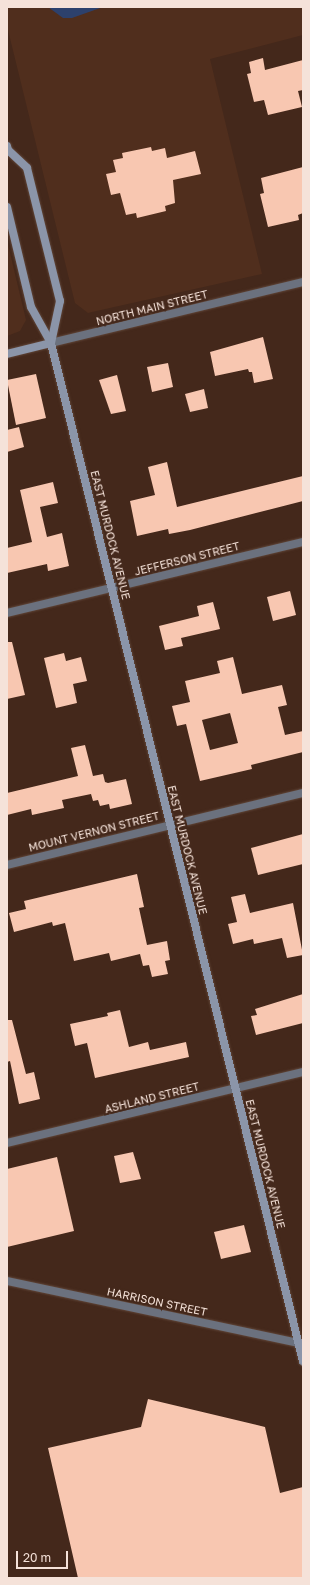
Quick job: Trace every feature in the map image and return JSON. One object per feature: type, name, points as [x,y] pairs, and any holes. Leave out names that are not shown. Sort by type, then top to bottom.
[{"type":"main road","points":[[7,150],[27,168],[60,301],[51,343]]},
{"type":"main road","points":[[7,207],[31,307],[51,343]]},
{"type":"main road","name":"NORTH MAIN STREET","points":[[7,354],[51,343]]},
{"type":"main road","name":"EAST MURDOCK AVENUE","points":[[51,343],[169,826],[301,1344],[303,1361]]},
{"type":"street","name":"NORTH MAIN STREET","points":[[51,343],[303,282]]},
{"type":"street","name":"JEFFERSON STREET","points":[[7,613],[303,542]]},
{"type":"street","name":"MOUNT VERNON STREET","points":[[7,865],[303,794]]},
{"type":"street","name":"ASHLAND STREET","points":[[7,1143],[303,1072]]},
{"type":"street","name":"HARRISON STREET","points":[[7,1281],[301,1344]]},
{"type":"shaded area","points":[[7,7],[303,7],[303,35],[210,59],[262,274],[88,313],[75,303],[7,26]]},
{"type":"shaded area","points":[[7,240],[26,320],[20,331],[7,336]]},
{"type":"water","points":[[48,7],[103,7],[72,18],[63,18]]},
{"type":"building","points":[[263,58],[265,70],[303,60],[303,90],[298,91],[302,107],[268,115],[264,100],[254,102],[247,74],[251,73],[249,62]]},
{"type":"building","points":[[151,147],[152,151],[165,148],[167,158],[195,151],[201,174],[173,180],[175,203],[165,206],[166,211],[137,218],[136,213],[126,215],[120,193],[111,195],[106,174],[116,172],[113,160],[123,158],[122,153]]},
{"type":"building","points":[[303,167],[303,213],[298,215],[299,220],[268,227],[260,194],[264,193],[261,178]]},
{"type":"building","points":[[263,337],[273,379],[254,383],[252,372],[249,372],[248,369],[215,376],[210,352]]},
{"type":"building","points":[[168,363],[173,387],[152,392],[147,367]]},
{"type":"building","points":[[36,374],[46,418],[16,425],[7,380]]},
{"type":"building","points":[[117,375],[126,411],[111,414],[99,380]]},
{"type":"building","points":[[204,389],[208,408],[190,412],[185,394]]},
{"type":"building","points":[[19,427],[24,447],[7,452],[7,430]]},
{"type":"building","points":[[167,462],[177,507],[303,476],[303,501],[190,530],[169,534],[168,529],[137,536],[130,501],[155,495],[148,467]]},
{"type":"building","points":[[53,482],[58,503],[40,507],[47,537],[62,533],[69,566],[48,571],[47,564],[7,573],[7,548],[32,542],[20,490]]},
{"type":"building","points":[[290,591],[296,615],[273,621],[267,597]]},
{"type":"building","points":[[213,602],[220,629],[181,638],[183,646],[165,650],[159,626],[199,616],[197,606]]},
{"type":"building","points":[[7,642],[12,642],[25,695],[7,699]]},
{"type":"building","points":[[64,653],[66,661],[81,657],[87,681],[73,684],[77,703],[56,708],[44,658]]},
{"type":"building","points":[[233,657],[242,694],[282,685],[287,705],[278,707],[285,735],[303,731],[303,752],[251,765],[252,769],[200,781],[186,724],[177,726],[172,706],[190,702],[185,681],[220,673],[217,661]],"holes":[[[230,713],[238,743],[210,750],[202,720]]]},
{"type":"building","points":[[85,745],[93,776],[103,774],[105,782],[108,783],[126,779],[132,804],[110,809],[109,804],[100,806],[98,800],[93,801],[91,794],[62,800],[64,808],[32,815],[31,809],[7,815],[7,793],[78,776],[71,748]]},
{"type":"building","points":[[303,834],[303,864],[258,875],[251,848]]},
{"type":"building","points":[[137,874],[144,907],[139,908],[147,945],[167,941],[170,960],[165,961],[168,974],[152,977],[149,965],[143,966],[140,954],[111,961],[109,953],[74,961],[65,923],[53,926],[52,922],[14,932],[9,913],[26,909],[24,901]]},
{"type":"building","points":[[245,894],[250,913],[293,903],[303,955],[287,958],[282,938],[254,944],[253,939],[233,944],[228,924],[237,922],[231,897]]},
{"type":"building","points":[[303,994],[303,1023],[256,1035],[251,1016],[257,1015],[255,1009]]},
{"type":"building","points":[[120,1010],[129,1047],[148,1042],[150,1050],[186,1042],[189,1057],[95,1078],[87,1043],[75,1046],[70,1024],[108,1016],[107,1013]]},
{"type":"building","points":[[7,1020],[12,1020],[26,1074],[34,1072],[40,1099],[19,1104],[10,1061],[7,1062]]},
{"type":"building","points":[[133,1152],[141,1179],[120,1183],[114,1156]]},
{"type":"building","points":[[57,1157],[74,1231],[7,1247],[7,1169]]},
{"type":"building","points":[[244,1225],[251,1252],[221,1259],[214,1232]]},
{"type":"building","points":[[148,1399],[265,1427],[280,1493],[303,1487],[303,1578],[78,1578],[48,1448],[141,1427]]}]
